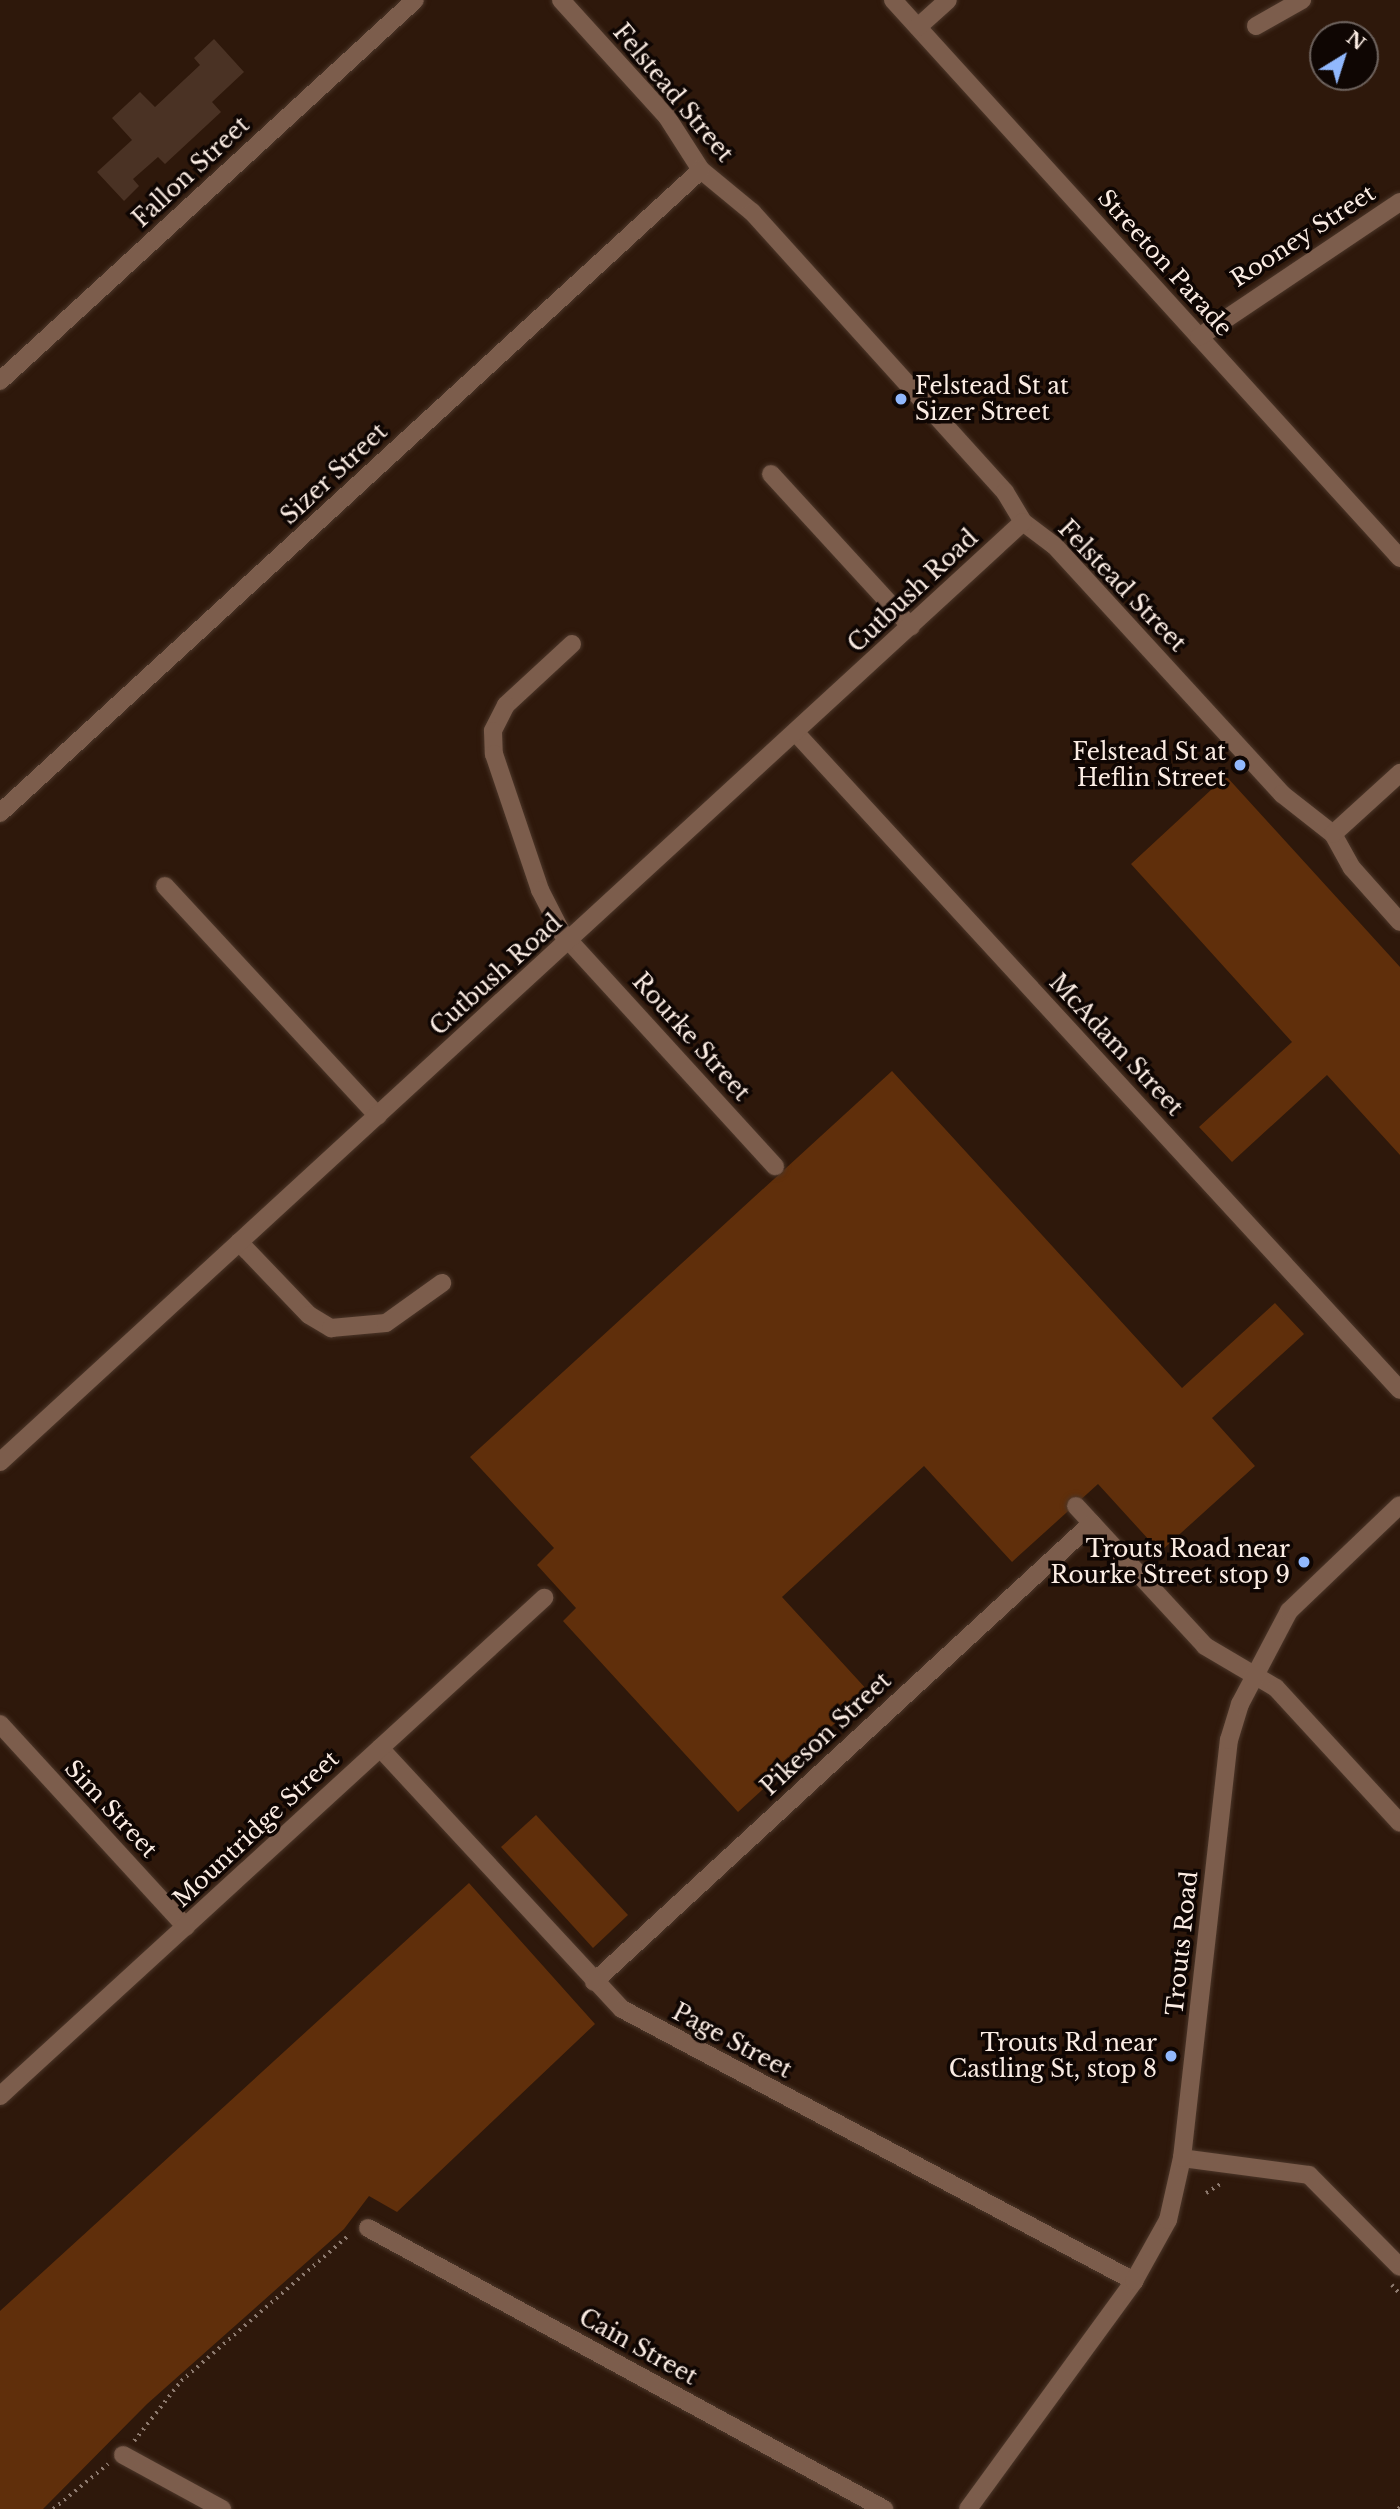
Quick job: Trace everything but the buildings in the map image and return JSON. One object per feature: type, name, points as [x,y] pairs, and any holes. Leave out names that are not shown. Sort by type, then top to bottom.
[{"type":"street","name":"Fallon Street","points":[[0,381],[415,0]]},
{"type":"street","name":"Felstead Street","points":[[561,0],[667,117],[701,170],[752,212],[989,473],[1023,522],[1054,545],[1282,794],[1333,834],[1352,868],[1400,922]]},
{"type":"street","name":"Streeton Parade","points":[[893,0],[1400,558]]},
{"type":"street","points":[[918,27],[948,0]]},
{"type":"street","points":[[1256,26],[1302,0]]},
{"type":"street","name":"Sizer Street","points":[[0,813],[701,170]]},
{"type":"street","name":"Rooney Street","points":[[1199,337],[1400,202]]},
{"type":"street","points":[[771,474],[911,627]]},
{"type":"street","name":"Cutbush Road","points":[[0,1462],[570,942],[1023,522]]},
{"type":"street","name":"Rourke Street","points":[[572,644],[506,705],[492,742],[543,899],[570,942],[775,1166]]},
{"type":"street","name":"McAdam Street","points":[[796,733],[1400,1390]]},
{"type":"street","points":[[1333,834],[1400,773]]},
{"type":"street","points":[[165,886],[378,1116]]},
{"type":"street","points":[[239,1242],[309,1315],[331,1328],[386,1323],[442,1283]]},
{"type":"street","name":"Trouts Road","points":[[968,2509],[1134,2281],[1168,2220],[1182,2158],[1229,1740],[1252,1674],[1305,1592],[1400,1505]]},
{"type":"street","points":[[1076,1506],[1205,1646],[1276,1688],[1400,1823]]},
{"type":"street","name":"Pikeson Street","points":[[594,1982],[1092,1523]]},
{"type":"street","name":"Mountridge Street","points":[[0,2096],[544,1598]]},
{"type":"street","name":"Sim Street","points":[[0,1724],[186,1927]]},
{"type":"street","name":"Page Street","points":[[380,1748],[594,1982],[635,2017],[1134,2281]]},
{"type":"street","points":[[1182,2158],[1315,2178],[1400,2267]]},
{"type":"street","name":"Cain Street","points":[[369,2228],[884,2509]]},
{"type":"street","points":[[123,2455],[222,2509]]},
{"type":"path","points":[[1206,2193],[1229,2182]]},
{"type":"path","points":[[53,2509],[123,2455],[181,2381],[346,2235],[369,2228]]},
{"type":"path","points":[[1381,2274],[1400,2294]]},
{"type":"shaded area","points":[[1226,776],[1400,967],[1400,1155],[1327,1075],[1232,1162],[1199,1127],[1292,1042],[1131,864]]},
{"type":"shaded area","points":[[892,1071],[1182,1388],[1275,1303],[1304,1334],[1212,1418],[1255,1466],[1160,1552],[1098,1484],[1012,1562],[924,1466],[782,1597],[869,1692],[738,1812],[563,1621],[576,1608],[537,1565],[554,1548],[470,1457]]},
{"type":"shaded area","points":[[536,1815],[628,1915],[593,1948],[501,1847]]},
{"type":"shaded area","points":[[469,1883],[595,2024],[397,2212],[369,2196],[344,2229],[147,2404],[43,2509],[0,2509],[0,2311]]},
{"type":"place","name":"Felstead St at Sizer Street","points":[[901,399]]},
{"type":"place","name":"Felstead St at Heflin Street","points":[[1240,765]]},
{"type":"place","name":"Trouts Road near Rourke Street stop 9","points":[[1304,1562]]},
{"type":"place","name":"Trouts Rd near Castling St, stop 8","points":[[1171,2056]]}]
